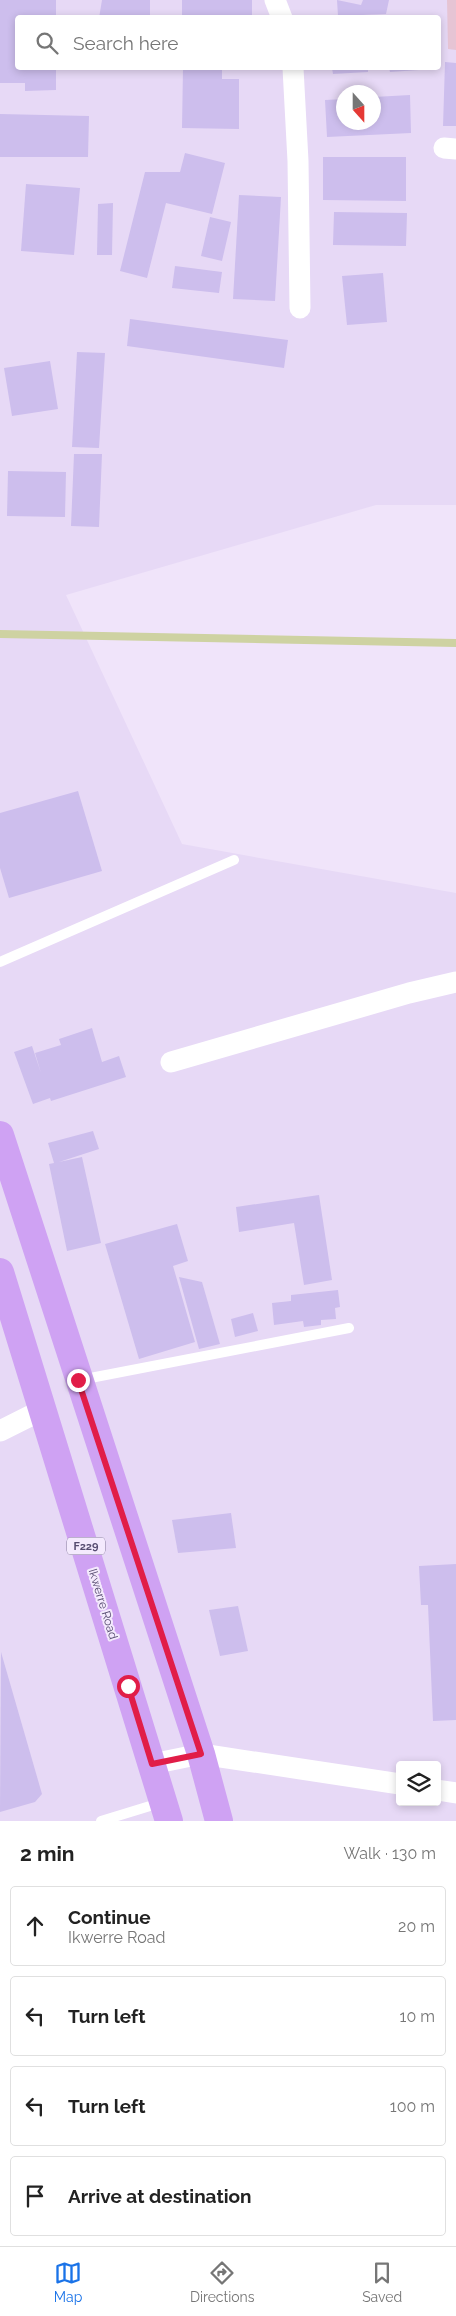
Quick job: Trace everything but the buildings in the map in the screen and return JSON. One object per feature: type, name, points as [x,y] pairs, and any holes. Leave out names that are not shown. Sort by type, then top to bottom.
[{"type":"main road","points":[[0,1135],[201,1754],[219,1821]]},
{"type":"main road","name":"Ikwerre Road","points":[[0,1272],[44,1409],[166,1811]]},
{"type":"street","points":[[275,0],[281,15]]},
{"type":"street","points":[[293,70],[298,161],[300,308]]},
{"type":"street","points":[[171,1062],[409,993],[456,982]]},
{"type":"street","points":[[0,1430],[44,1409]]},
{"type":"street","points":[[152,1764],[201,1754],[396,1783]]},
{"type":"street","points":[[441,1791],[456,1793]]},
{"type":"lane","points":[[0,962],[234,860]]},
{"type":"lane","points":[[78,1380],[350,1328]]},
{"type":"lane","points":[[100,1821],[166,1811]]},
{"type":"shaded area","points":[[0,0],[456,0],[456,505],[376,505],[66,595],[182,844],[456,893],[456,1821],[0,1821]]},
{"type":"shaded area","points":[[447,0],[456,0],[456,50],[448,49]]},
{"type":"waterway","points":[[0,634],[456,643]]},
{"type":"route","points":[[78,1380],[201,1754],[152,1764],[128,1686]]}]
